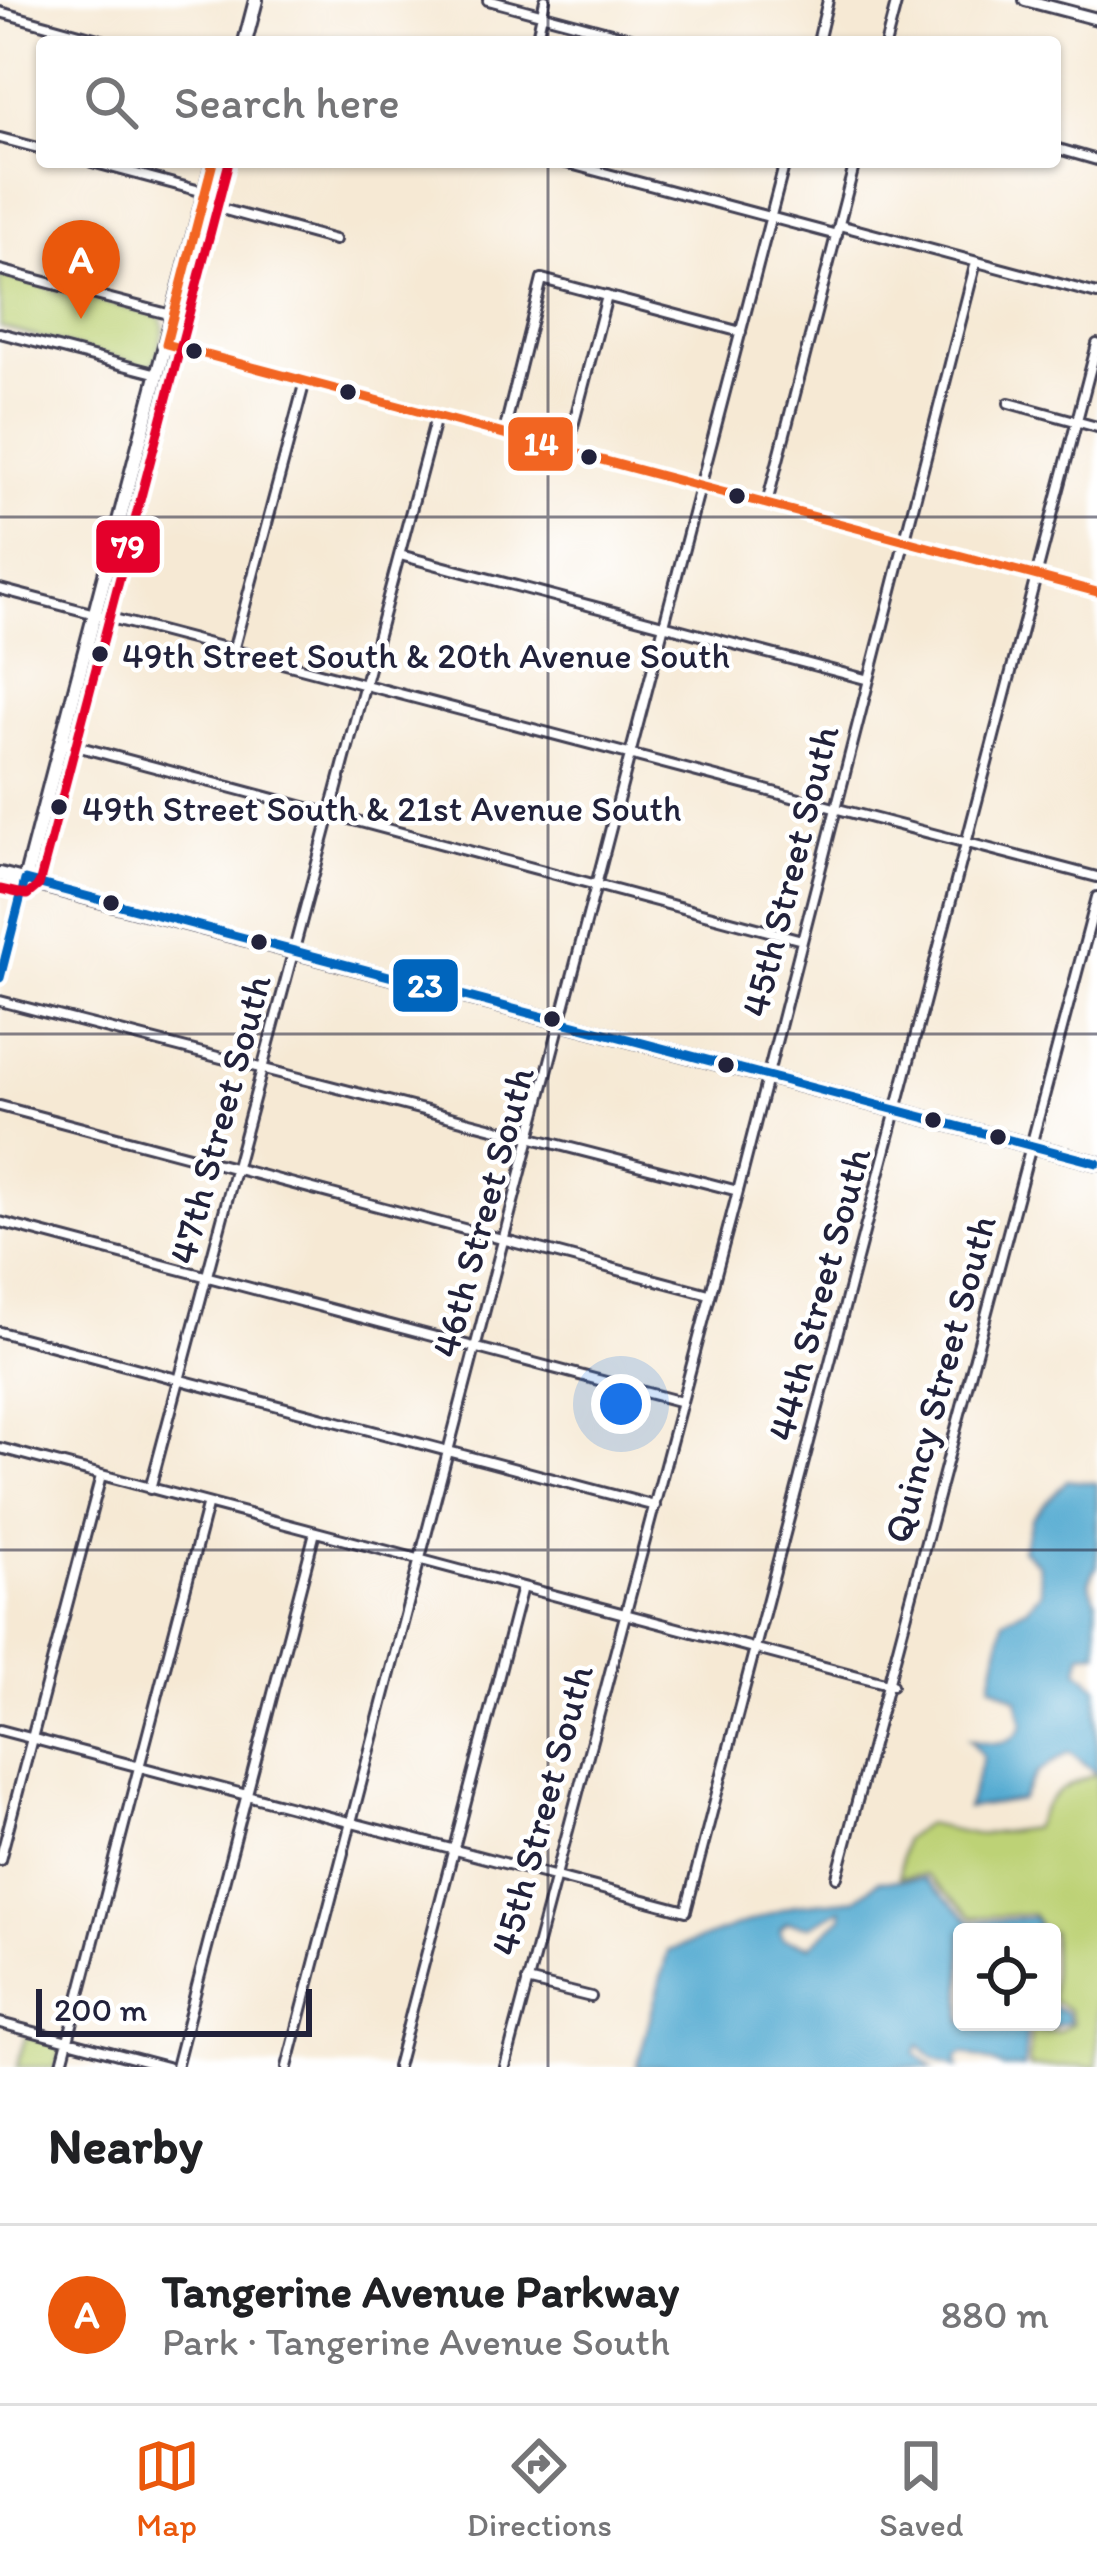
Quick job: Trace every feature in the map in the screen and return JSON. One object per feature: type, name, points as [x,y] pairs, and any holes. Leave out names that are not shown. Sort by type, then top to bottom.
[{"type":"main road","points":[[247,36],[256,0]]},
{"type":"main road","points":[[25,880],[212,168]]},
{"type":"main road","points":[[0,874],[1097,1163]]},
{"type":"street","points":[[488,0],[622,36]]},
{"type":"street","points":[[537,36],[545,0]]},
{"type":"street","points":[[819,36],[828,0]]},
{"type":"street","points":[[888,36],[897,0]]},
{"type":"street","points":[[1025,0],[1097,19]]},
{"type":"street","points":[[0,12],[87,36]]},
{"type":"street","points":[[0,138],[36,147]]},
{"type":"street","points":[[1061,150],[1097,160]]},
{"type":"street","points":[[111,168],[335,240]]},
{"type":"street","points":[[586,168],[1097,294]]},
{"type":"street","name":"46th Street South","points":[[287,2067],[564,1022],[783,168]]},
{"type":"street","points":[[766,504],[854,168]]},
{"type":"street","name":"45th Street South","points":[[505,2067],[738,1191],[976,262]]},
{"type":"street","points":[[0,270],[173,315]]},
{"type":"street","points":[[504,432],[542,279],[741,332]]},
{"type":"street","points":[[567,449],[607,296]]},
{"type":"street","points":[[0,333],[158,374]]},
{"type":"street","points":[[166,344],[1097,592]]},
{"type":"street","name":"44th Street South","points":[[554,1876],[686,1911],[1097,344]]},
{"type":"street","points":[[233,652],[305,381]]},
{"type":"street","points":[[1009,403],[1097,427]]},
{"type":"street","name":"47th Street South","points":[[150,1490],[436,415]]},
{"type":"street","points":[[400,555],[869,680]]},
{"type":"street","points":[[0,589],[1097,877]]},
{"type":"street","points":[[61,742],[802,940]]},
{"type":"street","points":[[0,978],[25,880]]},
{"type":"street","name":"Quincy Street South","points":[[837,1876],[892,1685],[1097,897]]},
{"type":"street","points":[[0,1001],[738,1191]]},
{"type":"street","points":[[0,1106],[710,1294]]},
{"type":"street","points":[[0,1222],[682,1402]]},
{"type":"street","points":[[0,1332],[655,1506]]},
{"type":"street","points":[[0,1448],[892,1685]]},
{"type":"street","points":[[0,1859],[101,1476]]},
{"type":"street","points":[[61,2067],[207,1505]]},
{"type":"street","points":[[176,2067],[315,1532]]},
{"type":"street","points":[[397,2067],[522,1587]]},
{"type":"street","points":[[0,1730],[554,1876]]},
{"type":"street","name":"45th Street South","points":[[526,1981],[591,1997]]},
{"type":"street","points":[[0,2024],[167,2067]]},
{"type":"green space","points":[[0,275],[160,317],[164,328],[155,362],[147,366],[0,327]]},
{"type":"green space","points":[[1097,1774],[1097,2067],[1029,2067],[1031,2032],[1059,2032],[1073,2023],[1069,2010],[1061,2005],[1061,1923],[1038,1923],[1033,1914],[972,1917],[926,1875],[899,1877],[904,1839],[926,1824],[979,1835],[1033,1828],[1057,1793]]},
{"type":"green space","points":[[26,2036],[62,2045],[56,2067],[17,2067]]},
{"type":"water","points":[[1067,1480],[1097,1483],[1097,1565],[1089,1582],[1096,1601],[1097,1652],[1082,1653],[1078,1669],[1097,1687],[1097,1774],[1069,1752],[1037,1773],[1021,1800],[967,1808],[983,1757],[970,1739],[1006,1741],[1023,1724],[1017,1699],[991,1684],[1004,1619],[1028,1607],[1041,1592],[1038,1564],[1022,1549],[1032,1518]]},
{"type":"water","points":[[924,1879],[971,1922],[1033,1918],[1036,1923],[953,1923],[953,2031],[1027,2031],[1024,2067],[1004,2067],[964,2053],[957,2057],[958,2067],[935,2059],[919,2045],[915,2053],[933,2067],[637,2067],[668,1951],[795,1905],[856,1899],[878,1881]],"holes":[[[841,1909],[842,1917],[810,1946],[783,1939],[780,1929],[788,1922],[809,1926]]]},
{"type":"transit line","name":"14","points":[[211,168],[166,344],[1097,592]]},
{"type":"transit line","name":"79","points":[[0,889],[27,895],[39,885],[227,168]]},
{"type":"transit line","name":"23","points":[[0,978],[25,880],[1097,1163]]},
{"type":"place","name":"Tangerine Avenue Parkway","points":[[81,319]]},
{"type":"place","name":"49th Street South & 20th Avenue South","points":[[100,654]]},
{"type":"place","name":"49th Street South & 21st Avenue South","points":[[59,807]]}]
